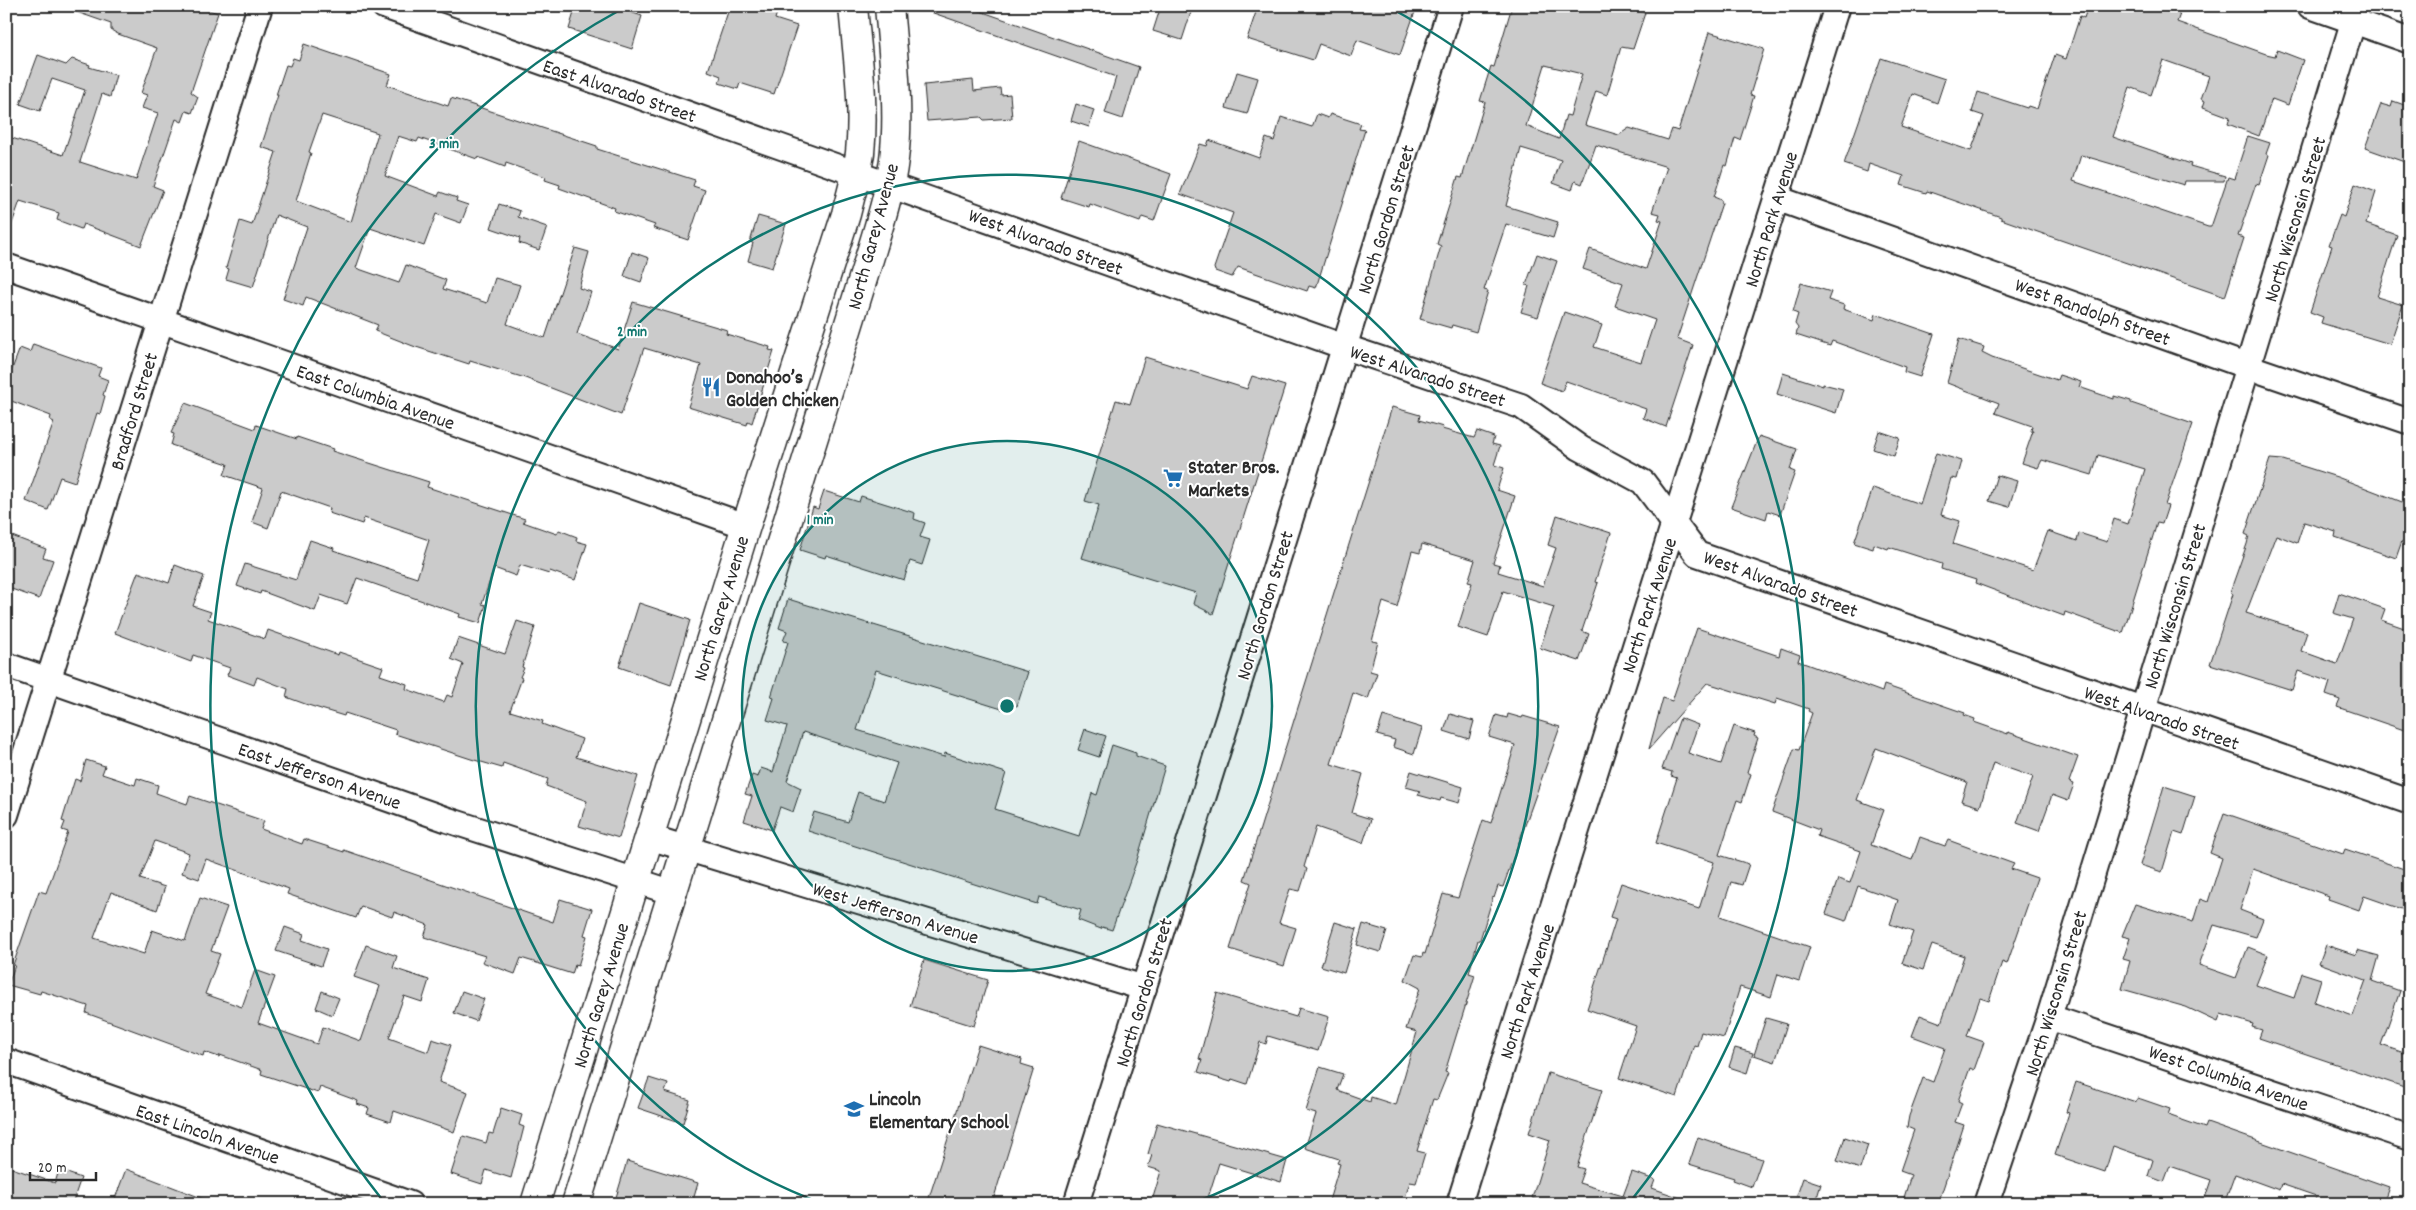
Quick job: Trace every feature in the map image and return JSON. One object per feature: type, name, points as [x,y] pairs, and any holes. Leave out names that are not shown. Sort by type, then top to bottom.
[{"type":"main road","name":"North Garey Avenue","points":[[535,1204],[746,526],[846,214],[856,172],[861,113],[853,6]]},
{"type":"main road","name":"North Garey Avenue","points":[[576,1204],[674,893],[890,185],[895,157],[895,135],[889,6]]},
{"type":"street","name":"Bradford Street","points":[[6,815],[260,6]]},
{"type":"street","name":"East Alvarado Street","points":[[384,6],[856,172]]},
{"type":"street","name":"North Gordon Street","points":[[1076,1204],[1451,6]]},
{"type":"street","name":"North Park Avenue","points":[[1459,1204],[1837,6]]},
{"type":"street","points":[[2310,6],[2356,14],[2410,41]]},
{"type":"street","name":"North Wisconsin Street","points":[[1986,1204],[2049,1017],[2356,14]]},
{"type":"street","name":"West Alvarado Street","points":[[856,172],[1345,347],[1521,406],[1580,448],[1643,482],[1697,554],[2410,802]]},
{"type":"street","name":"West Randolph Street","points":[[1776,198],[2249,367],[2410,422]]},
{"type":"street","name":"East Columbia Avenue","points":[[6,266],[746,526]]},
{"type":"street","name":"East Jefferson Avenue","points":[[6,665],[448,820],[674,893]]},
{"type":"street","name":"West Jefferson Avenue","points":[[649,837],[1144,988]]},
{"type":"street","name":"West Columbia Avenue","points":[[2049,1017],[2410,1138]]},
{"type":"street","name":"East Lincoln Avenue","points":[[6,1061],[410,1204]]},
{"type":"building","points":[[68,6],[197,6],[218,13],[191,92],[198,97],[192,113],[186,111],[182,122],[176,119],[153,186],[163,190],[141,246],[83,224],[81,229],[57,220],[59,213],[20,201],[9,232],[6,232],[6,136],[63,155],[85,90],[52,79],[40,111],[20,104],[38,55],[66,65],[72,59],[90,65],[89,67],[116,75],[110,97],[102,94],[80,162],[136,180],[158,113],[142,108],[147,95],[141,93],[157,48],[118,34],[111,30],[111,24],[68,9]]},
{"type":"building","points":[[576,6],[612,6],[642,16],[632,49],[569,29]]},
{"type":"building","points":[[730,6],[779,6],[775,19],[797,26],[774,94],[740,83],[738,89],[719,83],[721,76],[708,71]]},
{"type":"building","points":[[922,6],[966,6],[1139,67],[1123,119],[1105,113],[1116,77],[922,9]]},
{"type":"building","points":[[1161,6],[1193,6],[1182,40],[1153,31]]},
{"type":"building","points":[[1258,6],[1417,6],[1400,55],[1357,40],[1351,56],[1319,44],[1313,60],[1247,39]]},
{"type":"building","points":[[1512,6],[1625,6],[1645,13],[1633,49],[1621,47],[1607,95],[1596,91],[1585,125],[1619,135],[1629,128],[1668,140],[1672,129],[1678,131],[1709,32],[1764,49],[1750,95],[1754,96],[1740,140],[1735,138],[1727,166],[1724,165],[1714,197],[1721,200],[1722,203],[1677,339],[1693,345],[1666,427],[1643,418],[1646,409],[1566,381],[1562,391],[1540,383],[1564,312],[1602,325],[1594,347],[1641,362],[1655,320],[1615,306],[1623,283],[1583,269],[1590,249],[1646,269],[1662,221],[1658,220],[1660,214],[1652,212],[1667,167],[1596,145],[1582,184],[1575,181],[1572,190],[1553,183],[1561,160],[1521,148],[1506,206],[1558,222],[1553,238],[1506,224],[1484,290],[1488,291],[1476,332],[1452,325],[1451,328],[1420,319],[1441,246],[1437,244],[1458,177],[1462,178],[1485,102],[1480,101],[1491,66],[1494,67]],"holes":[[[1545,65],[1582,74],[1570,116],[1566,115],[1559,139],[1526,126]]]},
{"type":"building","points":[[2088,6],[2157,6],[2180,14],[2177,22],[2266,54],[2275,56],[2277,50],[2303,60],[2288,105],[2272,99],[2259,136],[2228,124],[2230,117],[2203,107],[2205,101],[2201,99],[2209,76],[2163,60],[2151,95],[2130,87],[2113,137],[2191,164],[2190,166],[2225,176],[2224,181],[2185,181],[2184,185],[2081,155],[2073,181],[2211,227],[2228,177],[2234,179],[2248,136],[2270,143],[2266,154],[2269,155],[2259,185],[2256,184],[2238,236],[2244,238],[2225,297],[2001,219],[2001,217],[1927,191],[1926,193],[1901,185],[1904,176],[1869,164],[1867,172],[1844,164],[1881,58],[1945,79],[1937,103],[1913,94],[1901,127],[1971,151],[1984,116],[1972,112],[1978,92],[2027,108],[2028,106],[2037,109],[2055,55],[2066,59],[2080,16],[2084,18]]},
{"type":"building","points":[[304,44],[391,74],[387,85],[448,106],[451,98],[597,146],[597,149],[695,180],[693,186],[705,190],[688,240],[653,228],[655,225],[614,211],[615,208],[559,188],[560,185],[545,180],[546,177],[506,163],[505,167],[478,157],[477,159],[419,138],[417,142],[398,136],[385,176],[438,196],[440,192],[457,198],[456,201],[468,205],[461,223],[436,214],[424,246],[370,228],[356,268],[399,283],[406,265],[446,280],[443,289],[487,303],[495,278],[520,285],[507,324],[545,338],[575,248],[589,252],[579,288],[591,292],[577,334],[618,349],[633,302],[727,330],[726,334],[770,347],[769,350],[774,351],[752,423],[748,421],[747,425],[688,407],[701,365],[644,348],[621,415],[525,378],[470,361],[469,364],[413,346],[375,331],[378,325],[306,297],[303,306],[283,299],[307,227],[276,215],[253,287],[226,279],[229,269],[226,268],[240,221],[252,225],[276,152],[261,147],[286,65],[290,66],[293,58],[299,60]],"holes":[[[322,115],[378,133],[351,222],[296,201],[311,153],[309,152]]]},
{"type":"building","points":[[1237,72],[1258,78],[1247,114],[1226,108]]},
{"type":"building","points":[[973,80],[974,91],[1000,88],[1001,95],[1010,94],[1012,118],[984,120],[981,117],[927,121],[924,85]]},
{"type":"building","points":[[2393,101],[2410,107],[2410,164],[2365,148],[2381,104],[2391,107]]},
{"type":"building","points":[[1076,104],[1094,110],[1089,127],[1071,121]]},
{"type":"building","points":[[1317,114],[1328,118],[1330,114],[1361,124],[1359,129],[1365,130],[1316,288],[1309,286],[1307,291],[1238,267],[1232,277],[1215,271],[1214,268],[1233,213],[1180,194],[1200,144],[1207,146],[1209,140],[1259,158],[1266,138],[1274,141],[1281,117],[1312,127]]},
{"type":"building","points":[[1079,141],[1171,174],[1154,221],[1142,217],[1140,222],[1090,204],[1089,207],[1061,198]]},
{"type":"building","points":[[2355,184],[2376,192],[2366,224],[2397,235],[2377,297],[2403,305],[2390,344],[2321,323],[2323,317],[2310,312],[2332,246],[2329,245],[2340,215],[2344,217]]},
{"type":"building","points":[[499,204],[520,211],[518,217],[547,227],[539,250],[519,243],[520,238],[491,228]]},
{"type":"building","points":[[758,216],[786,224],[772,268],[748,261],[753,243],[750,242]]},
{"type":"building","points":[[632,252],[649,258],[641,282],[624,276]]},
{"type":"building","points":[[1537,254],[1557,261],[1538,317],[1521,312],[1529,286],[1526,285]]},
{"type":"building","points":[[1801,283],[1831,292],[1828,300],[1844,305],[1843,309],[1874,320],[1876,314],[1934,334],[1920,377],[1904,372],[1905,367],[1832,341],[1830,346],[1796,335],[1798,328],[1795,324],[1798,314],[1793,312]]},
{"type":"building","points":[[1959,339],[1984,347],[1982,353],[1992,358],[2057,380],[2059,375],[2081,382],[2079,387],[2114,399],[2114,396],[2131,401],[2131,403],[2193,424],[2165,505],[2168,506],[2162,524],[2157,523],[2123,633],[2065,612],[2064,616],[1975,583],[1976,580],[1941,569],[1942,564],[1889,547],[1888,549],[1874,544],[1873,549],[1854,543],[1873,488],[1920,504],[1936,453],[1962,461],[1957,479],[1951,478],[1941,515],[1960,521],[1953,544],[2033,570],[2048,531],[2077,541],[2079,533],[2107,542],[2114,519],[2128,524],[2145,469],[2098,455],[2092,475],[2042,460],[2038,468],[2022,463],[2033,431],[2031,431],[2032,426],[1995,413],[1999,403],[1947,383]]},
{"type":"building","points":[[33,344],[101,368],[98,376],[108,380],[100,414],[97,413],[75,482],[60,477],[48,510],[26,501],[54,422],[50,420],[51,416],[6,399],[6,385],[20,348],[30,352]]},
{"type":"building","points":[[1145,357],[1247,389],[1252,376],[1285,386],[1213,614],[1193,604],[1196,593],[1082,558],[1099,505],[1085,501],[1116,400],[1130,404]]},
{"type":"building","points":[[1783,373],[1823,386],[1823,384],[1843,389],[1836,413],[1777,394]]},
{"type":"building","points":[[185,403],[255,429],[256,425],[333,449],[332,451],[429,482],[427,487],[525,519],[523,522],[557,534],[559,530],[577,537],[576,541],[587,544],[575,580],[550,571],[549,574],[520,565],[516,576],[494,568],[482,604],[486,605],[480,623],[459,617],[460,614],[357,578],[347,604],[321,595],[315,611],[261,591],[260,594],[237,586],[245,564],[296,580],[310,540],[334,548],[333,550],[417,578],[429,540],[364,518],[362,524],[329,513],[330,508],[281,491],[268,528],[252,522],[263,488],[224,475],[228,464],[171,445],[174,434],[171,433]]},
{"type":"building","points":[[1392,407],[1420,415],[1419,420],[1443,427],[1442,429],[1474,438],[1477,431],[1494,437],[1492,444],[1500,446],[1494,465],[1504,468],[1497,490],[1515,496],[1493,563],[1500,565],[1498,572],[1543,586],[1556,548],[1548,545],[1557,515],[1611,533],[1595,582],[1598,583],[1582,631],[1589,634],[1579,661],[1540,648],[1554,607],[1503,591],[1488,637],[1458,627],[1472,583],[1468,582],[1475,560],[1422,544],[1420,553],[1412,551],[1397,607],[1383,602],[1372,641],[1378,642],[1370,671],[1377,673],[1368,699],[1353,693],[1331,764],[1363,774],[1352,813],[1371,819],[1363,843],[1316,827],[1304,867],[1307,869],[1300,891],[1290,889],[1279,923],[1296,928],[1284,966],[1230,949],[1251,883],[1244,880]]},
{"type":"building","points":[[1879,431],[1900,438],[1894,456],[1873,449]]},
{"type":"building","points":[[1759,436],[1797,449],[1790,470],[1795,472],[1780,515],[1768,511],[1766,519],[1731,507]]},
{"type":"building","points":[[2270,459],[2283,460],[2337,477],[2410,505],[2410,544],[2402,541],[2396,558],[2335,537],[2336,532],[2304,522],[2297,543],[2276,535],[2246,613],[2307,632],[2301,651],[2337,664],[2353,619],[2333,613],[2339,593],[2385,609],[2381,620],[2410,630],[2410,732],[2337,707],[2340,700],[2326,695],[2330,682],[2298,671],[2292,690],[2210,664],[2233,594],[2230,592],[2247,544],[2249,536],[2245,534]]},
{"type":"building","points":[[1997,475],[2017,481],[2009,507],[1989,501]]},
{"type":"building","points":[[824,491],[859,502],[861,496],[915,513],[914,519],[925,523],[920,537],[930,540],[922,565],[910,561],[904,580],[826,555],[825,558],[800,550],[813,507],[818,509]]},
{"type":"building","points":[[12,536],[46,549],[43,557],[53,560],[39,599],[6,587],[6,553]]},
{"type":"building","points":[[175,565],[204,576],[193,606],[211,612],[208,619],[265,639],[268,630],[338,655],[339,652],[383,667],[380,675],[407,684],[406,689],[444,702],[447,695],[452,697],[463,664],[451,659],[458,638],[505,654],[517,621],[535,627],[522,667],[524,668],[520,677],[522,678],[510,711],[543,721],[542,724],[582,739],[576,757],[638,776],[619,838],[579,826],[587,801],[546,786],[548,779],[503,763],[502,768],[471,759],[395,734],[396,730],[345,713],[344,716],[308,705],[286,697],[288,689],[257,677],[254,685],[227,675],[230,668],[193,655],[191,662],[115,633],[138,572],[169,583]]},
{"type":"building","points":[[788,599],[1028,672],[1017,706],[1008,703],[1005,710],[876,670],[857,730],[944,757],[945,753],[1006,773],[995,809],[1079,836],[1092,793],[1097,795],[1112,745],[1165,766],[1137,860],[1112,930],[1102,927],[1101,929],[1078,920],[1081,910],[1039,897],[1037,904],[808,831],[814,812],[848,822],[858,792],[884,801],[897,763],[803,732],[787,781],[801,788],[793,812],[780,807],[772,830],[744,821],[752,796],[745,794],[752,775],[758,777],[761,768],[773,772],[787,726],[767,720],[774,698],[771,697],[788,642],[783,641],[787,631],[779,628]]},
{"type":"building","points":[[639,603],[690,620],[671,685],[619,667]]},
{"type":"building","points":[[1697,628],[1779,656],[1781,648],[1800,655],[1798,661],[1882,692],[1884,685],[1965,713],[1964,715],[1975,719],[1974,722],[2078,757],[2069,782],[2074,784],[2068,801],[2052,795],[2039,831],[2017,823],[2033,777],[1993,763],[1980,807],[1961,801],[1967,782],[1876,748],[1857,800],[1884,810],[1871,845],[1912,860],[1920,837],[1945,846],[1948,840],[2014,864],[2011,869],[2037,878],[2007,964],[2002,962],[1989,1001],[1980,998],[1967,1036],[1984,1042],[1974,1070],[1970,1068],[1958,1101],[1962,1103],[1955,1122],[1964,1125],[1938,1204],[1902,1204],[1911,1175],[1900,1171],[1914,1130],[1907,1127],[1909,1116],[1923,1078],[1933,1082],[1945,1048],[1912,1036],[1920,1015],[1941,1023],[1964,956],[1932,945],[1923,970],[1902,963],[1913,932],[1890,924],[1898,900],[1858,886],[1846,921],[1826,914],[1838,879],[1850,883],[1861,851],[1817,836],[1819,830],[1772,812],[1794,749],[1799,750],[1812,713],[1808,711],[1809,709],[1777,698],[1775,704],[1707,683],[1649,749],[1663,698],[1672,701]]},
{"type":"building","points":[[1450,714],[1474,721],[1469,739],[1444,731]]},
{"type":"building","points":[[1508,714],[1522,718],[1523,716],[1560,727],[1503,887],[1498,886],[1480,940],[1478,940],[1469,973],[1475,975],[1445,1072],[1448,1073],[1437,1100],[1433,1099],[1417,1151],[1425,1153],[1416,1183],[1410,1182],[1403,1204],[1328,1204],[1340,1164],[1337,1163],[1339,1159],[1305,1148],[1316,1114],[1306,1111],[1320,1067],[1343,1074],[1337,1090],[1370,1102],[1371,1097],[1396,1105],[1417,1032],[1406,1029],[1420,988],[1405,980],[1414,955],[1422,957],[1423,953],[1425,954],[1443,894],[1458,898],[1483,820],[1491,823],[1515,745],[1489,737],[1496,715],[1507,718]]},
{"type":"building","points":[[1383,716],[1422,728],[1414,754],[1393,747],[1395,740],[1377,735]]},
{"type":"building","points":[[1680,718],[1698,725],[1688,753],[1721,764],[1734,726],[1755,733],[1754,736],[1758,738],[1747,772],[1751,774],[1742,802],[1737,800],[1719,855],[1749,864],[1742,885],[1731,882],[1720,916],[1810,947],[1799,981],[1778,974],[1771,997],[1740,987],[1724,1038],[1701,1032],[1697,1046],[1694,1045],[1677,1097],[1619,1078],[1636,1026],[1587,1009],[1616,919],[1610,917],[1621,883],[1699,909],[1714,862],[1656,843],[1677,778],[1671,776],[1672,772],[1662,769]]},
{"type":"building","points":[[1085,729],[1106,736],[1099,757],[1078,750]]},
{"type":"building","points":[[86,760],[105,766],[102,774],[135,785],[137,778],[158,785],[156,793],[187,804],[190,796],[264,821],[261,829],[302,844],[304,839],[344,852],[344,850],[553,922],[560,899],[592,909],[584,935],[587,936],[578,966],[575,965],[572,974],[521,958],[515,974],[482,962],[485,956],[424,937],[428,925],[394,912],[392,917],[361,906],[356,918],[287,894],[289,889],[206,859],[199,879],[182,873],[189,853],[155,841],[140,879],[165,887],[157,910],[111,892],[94,938],[144,954],[152,930],[185,941],[200,898],[227,907],[211,951],[220,954],[205,994],[242,1007],[255,970],[275,977],[258,1023],[317,1044],[323,1027],[361,1041],[380,986],[354,977],[366,945],[397,956],[393,968],[429,980],[422,1002],[404,996],[389,1038],[428,1052],[432,1039],[451,1045],[439,1082],[468,1092],[454,1132],[394,1111],[391,1122],[367,1114],[369,1108],[357,1104],[358,1101],[320,1087],[318,1093],[261,1074],[262,1070],[220,1055],[219,1057],[204,1052],[203,1056],[86,1013],[88,1006],[41,991],[40,994],[8,985],[15,965],[13,965],[39,891],[46,893],[68,832],[62,830],[65,822],[62,821],[75,779],[80,781]]},
{"type":"building","points":[[1411,771],[1463,787],[1459,803],[1441,798],[1440,801],[1418,795],[1420,791],[1406,787]]},
{"type":"building","points":[[2164,786],[2195,796],[2183,835],[2174,832],[2162,872],[2140,865]]},
{"type":"building","points":[[2224,813],[2343,854],[2345,849],[2410,871],[2410,912],[2364,896],[2359,910],[2328,899],[2329,896],[2253,869],[2240,910],[2263,919],[2256,937],[2214,925],[2199,965],[2236,978],[2248,947],[2268,955],[2256,985],[2294,998],[2302,973],[2321,979],[2314,1002],[2353,1016],[2366,980],[2319,963],[2326,945],[2356,955],[2357,950],[2379,956],[2372,981],[2400,991],[2381,1045],[2410,1055],[2410,1089],[2259,1038],[2262,1030],[2252,1027],[2253,1024],[2221,1014],[2218,1022],[2186,1007],[2122,989],[2130,961],[2123,959],[2130,938],[2122,936],[2135,904],[2193,922],[2200,899],[2208,902],[2222,858],[2210,853]]},
{"type":"building","points":[[1335,922],[1357,929],[1344,973],[1321,966]]},
{"type":"building","points":[[1363,924],[1387,931],[1380,952],[1357,945]]},
{"type":"building","points":[[285,927],[304,934],[302,940],[327,949],[321,966],[276,951]]},
{"type":"building","points":[[924,960],[988,980],[974,1026],[910,1006]]},
{"type":"building","points":[[322,991],[339,998],[332,1015],[316,1008]]},
{"type":"building","points":[[462,991],[484,999],[476,1021],[454,1013]]},
{"type":"building","points":[[1217,993],[1296,1017],[1299,1008],[1329,1017],[1318,1051],[1268,1036],[1266,1044],[1260,1042],[1247,1084],[1232,1079],[1231,1082],[1198,1072],[1202,1060],[1199,1059]]},
{"type":"building","points":[[1766,1018],[1787,1024],[1775,1062],[1754,1055]]},
{"type":"building","points":[[978,1045],[1022,1059],[1021,1064],[1034,1068],[992,1204],[927,1204]]},
{"type":"building","points":[[1735,1048],[1753,1053],[1747,1073],[1729,1067]]},
{"type":"building","points":[[1548,1073],[1602,1090],[1577,1167],[1584,1169],[1579,1183],[1623,1196],[1632,1172],[1655,1180],[1652,1188],[1689,1201],[1688,1204],[1551,1204],[1532,1198],[1550,1140],[1529,1133]]},
{"type":"building","points":[[649,1078],[668,1084],[665,1092],[690,1100],[683,1123],[638,1108]]},
{"type":"building","points":[[2076,1082],[2136,1102],[2138,1098],[2170,1109],[2168,1115],[2205,1128],[2207,1123],[2389,1187],[2383,1204],[2314,1204],[2316,1196],[2281,1184],[2279,1190],[2235,1174],[2224,1204],[2203,1204],[2211,1180],[2170,1166],[2164,1182],[2148,1176],[2153,1160],[2113,1146],[2105,1172],[2055,1155],[2069,1113],[2066,1112]]},
{"type":"building","points":[[501,1108],[522,1115],[519,1125],[524,1127],[511,1178],[486,1170],[482,1184],[451,1174],[463,1136],[486,1143],[489,1133],[493,1134]]},
{"type":"building","points":[[1157,1123],[1287,1160],[1281,1182],[1219,1163],[1206,1204],[1151,1204],[1161,1171],[1148,1167],[1152,1155],[1148,1154]]},
{"type":"building","points":[[1698,1137],[1762,1159],[1752,1187],[1733,1180],[1734,1178],[1689,1164]]},
{"type":"building","points":[[1845,1137],[1868,1145],[1860,1169],[1837,1161]]},
{"type":"building","points":[[627,1161],[698,1183],[692,1204],[614,1204]]},
{"type":"building","points":[[6,1166],[55,1183],[59,1170],[81,1178],[72,1204],[6,1204]]},
{"type":"building","points":[[126,1169],[212,1202],[212,1204],[113,1204]]},
{"type":"building","points":[[1803,1178],[1821,1184],[1815,1204],[1794,1204]]},
{"type":"place","name":"Donahoo’s Golden Chicken","points":[[711,387]]},
{"type":"place","name":"Stater Bros. Markets","points":[[1173,478]]},
{"type":"place","name":"Lincoln Elementary School","points":[[854,1109]]}]
